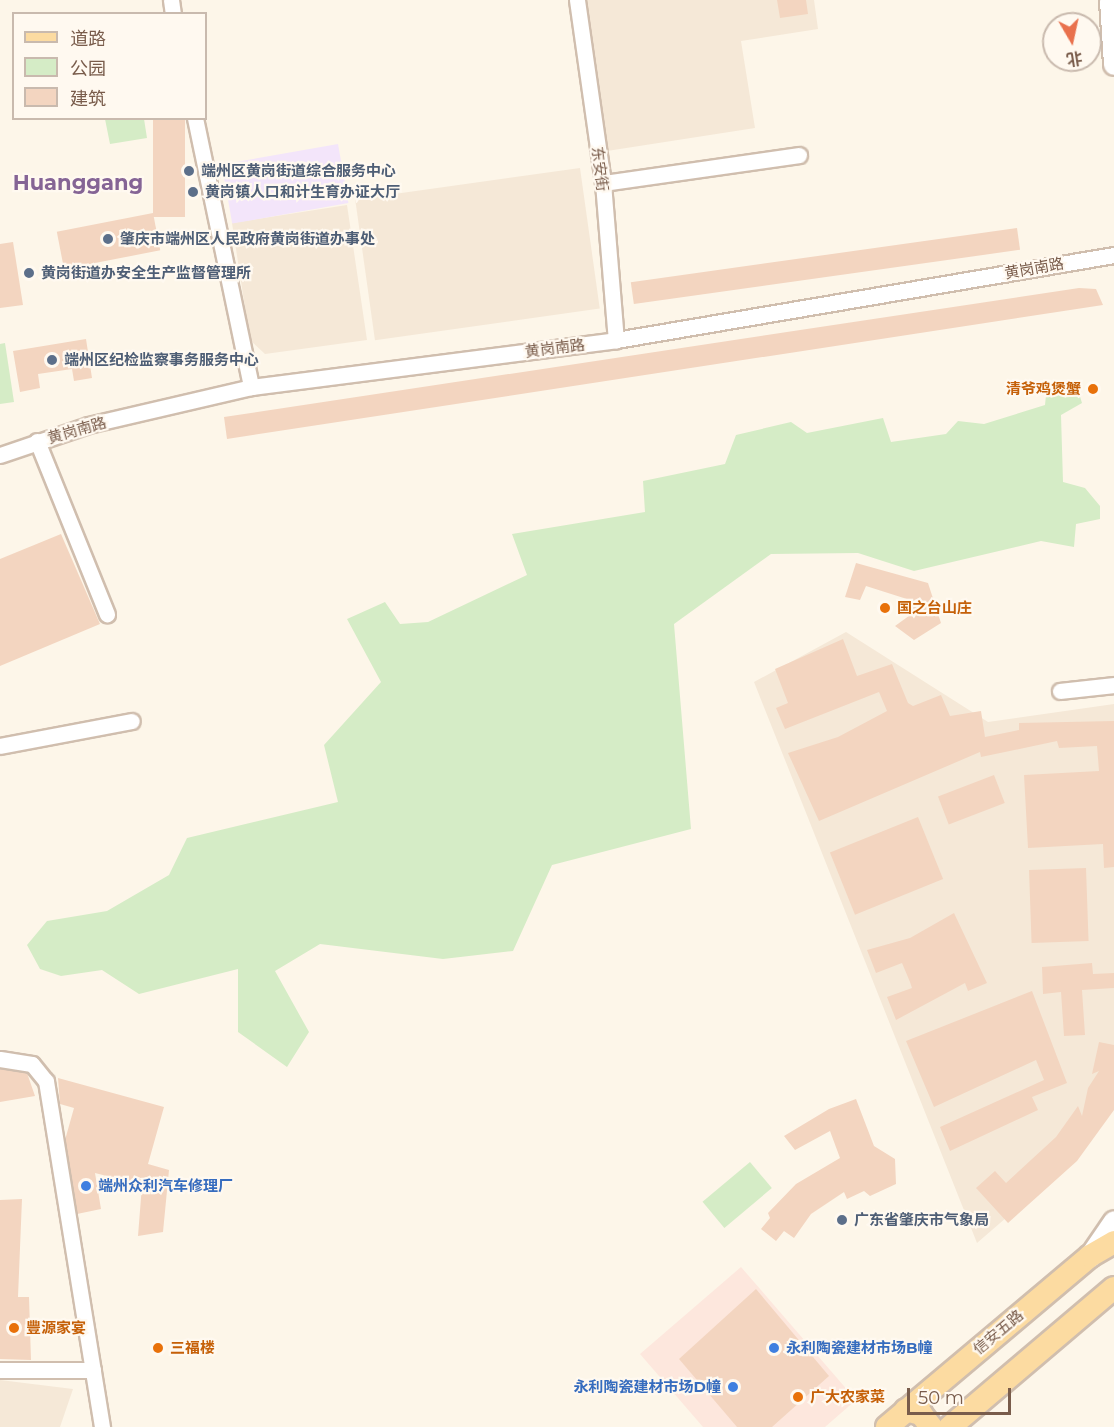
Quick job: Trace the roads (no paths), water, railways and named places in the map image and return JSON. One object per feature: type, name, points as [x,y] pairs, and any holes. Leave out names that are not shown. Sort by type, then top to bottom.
[{"type":"main road","points":[[1110,0],[1114,64]]},
{"type":"main road","points":[[1090,1256],[1114,1221]]},
{"type":"main road","name":"信安五路","points":[[886,1427],[1090,1256],[1114,1242]]},
{"type":"main road","points":[[950,1427],[1113,1289]]},
{"type":"main road","points":[[906,1410],[921,1414],[931,1427]]},
{"type":"street","name":"东安街","points":[[577,0],[603,183],[616,340]]},
{"type":"street","points":[[195,120],[251,387]]},
{"type":"street","points":[[603,183],[799,154]]},
{"type":"street","name":"黄岗南路","points":[[0,455],[37,441],[251,387],[616,340],[1114,255]]},
{"type":"street","points":[[37,441],[107,614]]},
{"type":"street","points":[[1060,691],[1114,685]]},
{"type":"street","points":[[0,746],[132,721]]},
{"type":"street","points":[[0,1059],[32,1064],[46,1081],[102,1427]]},
{"type":"street","points":[[0,1370],[93,1370]]},
{"type":"place","name":"端州区黄岗街道综合服务中心","points":[[189,171]]},
{"type":"place","name":"黄岗镇人口和计生育办证大厅","points":[[193,192]]},
{"type":"place","name":"肇庆市端州区人民政府黄岗街道办事处","points":[[108,239]]},
{"type":"place","name":"黄岗街道办安全生产监督管理所","points":[[29,273]]},
{"type":"place","name":"端州区纪检监察事务服务中心","points":[[52,360]]},
{"type":"place","name":"清爷鸡煲蟹","points":[[1093,389]]},
{"type":"place","name":"国之台山庄","points":[[885,608]]},
{"type":"place","name":"端州众利汽车修理厂","points":[[86,1186]]},
{"type":"place","name":"广东省肇庆市气象局","points":[[842,1220]]},
{"type":"place","name":"豐源家宴","points":[[14,1328]]},
{"type":"place","name":"三福楼","points":[[158,1348]]},
{"type":"place","name":"永利陶瓷建材市场B幢","points":[[774,1348]]},
{"type":"place","name":"永利陶瓷建材市场D幢","points":[[733,1387]]},
{"type":"place","name":"广大农家菜","points":[[798,1397]]},
{"type":"district","name":"Huanggang","points":[[78,183]]}]
